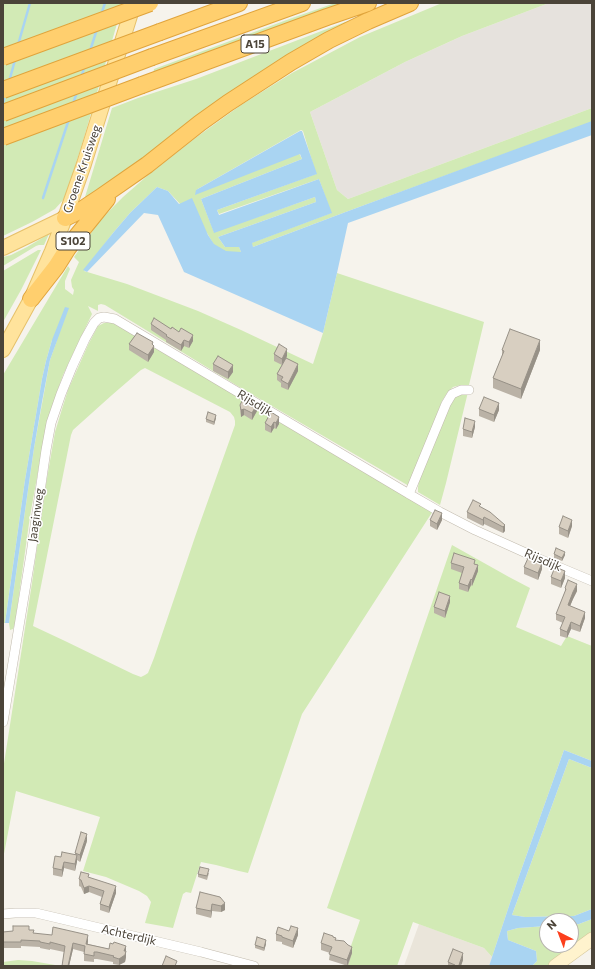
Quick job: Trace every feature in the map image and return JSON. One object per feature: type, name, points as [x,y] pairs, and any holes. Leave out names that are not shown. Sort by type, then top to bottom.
[{"type":"highway","points":[[3,57],[150,3]]},
{"type":"highway","points":[[3,90],[239,3]]},
{"type":"highway","name":"A15","points":[[3,113],[302,3]]},
{"type":"highway","name":"A15","points":[[3,137],[327,16],[368,3]]},
{"type":"highway","points":[[65,218],[83,209],[147,165],[217,111],[284,66],[329,40],[410,3]]},
{"type":"highway","name":"S102","points":[[31,299],[56,267],[77,236],[119,184]]},
{"type":"main road","name":"Groene Kruisweg","points":[[3,350],[31,299],[65,218],[84,164],[134,3]]},
{"type":"main road","name":"S102","points":[[3,248],[65,218]]},
{"type":"main road","points":[[555,966],[592,939]]},
{"type":"street","name":"Rijsdijk","points":[[100,318],[104,317],[115,319],[410,494],[475,530],[592,581]]},
{"type":"street","name":"Jaaginweg","points":[[3,722],[51,423],[72,367],[94,323],[100,318]]},
{"type":"street","points":[[410,494],[446,404],[452,394],[461,390],[469,390]]},
{"type":"street","name":"Achterdijk","points":[[3,914],[36,913],[194,950],[254,966]]},
{"type":"shaded area","points":[[549,3],[592,3],[592,108],[348,199],[337,190],[310,112],[405,62],[462,36]]},
{"type":"shaded area","points":[[419,924],[484,948],[492,957],[489,966],[404,966]]},
{"type":"green space","points":[[3,3],[123,3],[83,141],[64,199],[55,209],[3,236]]},
{"type":"green space","points":[[335,3],[354,3],[153,75],[154,69]]},
{"type":"green space","points":[[442,3],[549,3],[462,36],[405,62],[310,112],[337,190],[348,199],[592,108],[592,122],[253,247],[251,243],[331,213],[319,179],[219,214],[217,210],[316,174],[303,131],[301,130],[196,190],[299,153],[302,159],[201,199],[214,232],[315,197],[316,202],[218,237],[225,247],[239,247],[241,252],[225,252],[214,245],[207,233],[168,191],[157,187],[130,213],[84,271],[127,284],[198,311],[313,364],[323,333],[337,273],[484,322],[469,385],[453,387],[442,401],[409,486],[236,385],[105,305],[98,305],[98,311],[88,306],[92,314],[63,375],[49,415],[30,516],[15,624],[13,629],[10,630],[9,623],[34,448],[50,360],[57,340],[52,340],[42,379],[25,480],[5,623],[3,623],[3,375],[68,266],[70,269],[65,281],[65,289],[73,295],[74,290],[71,280],[79,262],[74,257],[99,222],[123,197],[194,139],[241,105],[292,73],[360,37]]},
{"type":"green space","points":[[356,19],[87,199],[85,197],[112,108],[196,79]]},
{"type":"green space","points":[[49,234],[44,245],[36,246],[3,266],[3,257],[11,255],[27,247]]},
{"type":"green space","points":[[38,250],[41,250],[3,322],[3,271]]},
{"type":"green space","points":[[113,322],[433,511],[302,714],[248,873],[201,862],[191,893],[186,892],[183,894],[173,928],[145,923],[151,902],[147,896],[106,877],[83,871],[100,817],[16,791],[3,859],[3,770],[55,432],[68,390],[88,345],[98,326],[104,323]],"holes":[[[145,368],[230,412],[234,417],[235,425],[148,673],[141,677],[133,674],[33,626],[73,430]]]},
{"type":"green space","points":[[468,392],[440,505],[418,492],[419,481],[452,397]]},
{"type":"green space","points":[[452,545],[530,588],[516,627],[561,646],[567,636],[592,646],[592,761],[564,750],[492,957],[484,948],[413,922],[397,966],[344,966],[360,920],[327,908]]},
{"type":"green space","points":[[569,759],[592,768],[592,909],[579,914],[539,913],[539,917],[525,917],[512,915]]},
{"type":"green space","points":[[592,919],[592,934],[579,942],[579,924]]},
{"type":"green space","points":[[539,927],[539,953],[562,953],[548,966],[532,966],[537,961],[536,951],[508,940],[507,931],[518,928]]},
{"type":"green space","points":[[18,960],[61,966],[3,966],[3,962]]},
{"type":"water","points":[[592,121],[592,135],[348,223],[323,333],[184,272],[158,215],[144,213],[87,272],[83,270],[130,213],[157,187],[168,191],[179,204],[192,198],[208,235],[214,244],[226,251],[241,252],[239,247],[225,247],[218,237],[316,202],[315,197],[214,233],[201,199],[302,159],[300,154],[195,195],[196,190],[300,131],[302,131],[317,174],[217,210],[219,215],[319,179],[332,213],[252,243],[253,247]]},
{"type":"water","points":[[65,307],[69,308],[50,360],[42,402],[9,623],[5,623],[25,480],[42,379],[52,340]]},
{"type":"water","points":[[564,750],[592,761],[592,768],[569,759],[512,915],[539,917],[539,927],[518,928],[507,931],[508,940],[536,951],[537,961],[532,966],[489,966]]},
{"type":"water","points":[[592,909],[592,919],[579,924],[579,914]]},
{"type":"building","points":[[154,318],[171,329],[172,327],[179,332],[181,328],[193,335],[189,342],[184,340],[181,345],[166,336],[167,335],[151,324]]},
{"type":"building","points":[[510,329],[540,340],[521,389],[493,378],[504,351],[502,350]]},
{"type":"building","points":[[137,333],[153,342],[152,344],[154,346],[148,355],[129,344]]},
{"type":"building","points":[[279,344],[287,349],[282,359],[274,354]]},
{"type":"building","points":[[218,356],[233,365],[228,372],[213,364]]},
{"type":"building","points":[[286,358],[298,364],[288,384],[281,380],[283,377],[277,374]]},
{"type":"building","points":[[244,397],[257,404],[252,413],[244,409],[241,410],[240,405]]},
{"type":"building","points":[[484,397],[499,403],[494,415],[479,409]]},
{"type":"building","points":[[208,412],[216,415],[214,422],[206,419]]},
{"type":"building","points":[[271,412],[279,417],[276,423],[274,422],[271,427],[265,423]]},
{"type":"building","points":[[465,418],[475,421],[472,432],[463,429]]},
{"type":"building","points":[[473,500],[481,504],[479,506],[490,512],[505,525],[503,527],[484,517],[483,520],[467,512]]},
{"type":"building","points":[[435,510],[442,513],[437,524],[430,520]]},
{"type":"building","points":[[563,516],[572,520],[568,531],[559,527]]},
{"type":"building","points":[[556,548],[565,552],[562,558],[554,554]]},
{"type":"building","points":[[454,553],[475,560],[474,564],[478,565],[468,586],[459,583],[464,567],[451,563]]},
{"type":"building","points":[[529,556],[542,563],[538,573],[524,567]]},
{"type":"building","points":[[555,567],[565,571],[561,581],[551,577]]},
{"type":"building","points":[[568,580],[577,584],[568,605],[585,612],[580,626],[571,622],[567,632],[560,629],[565,617],[556,614]]},
{"type":"building","points":[[439,592],[450,596],[445,611],[434,607]]},
{"type":"building","points":[[81,832],[87,834],[80,855],[75,853]]},
{"type":"building","points":[[62,852],[77,855],[75,864],[64,862],[62,870],[53,868],[55,856],[61,857]]},
{"type":"building","points":[[200,867],[209,869],[207,876],[198,874]]},
{"type":"building","points":[[81,872],[89,874],[88,877],[116,886],[109,907],[100,904],[104,891],[89,886],[84,888],[81,880],[79,879]]},
{"type":"building","points":[[200,892],[220,897],[225,903],[221,906],[212,904],[211,911],[196,908]]},
{"type":"building","points":[[13,926],[29,926],[29,930],[34,930],[33,933],[52,935],[53,927],[88,935],[86,944],[109,949],[110,943],[113,944],[114,942],[126,946],[124,951],[126,951],[125,955],[119,959],[113,957],[114,956],[97,952],[94,952],[94,956],[84,954],[85,946],[73,943],[68,966],[62,966],[65,946],[40,941],[21,940],[21,942],[3,942],[3,932],[13,931]]},
{"type":"building","points":[[291,926],[298,928],[293,941],[276,934],[278,927],[289,931]]},
{"type":"building","points":[[324,933],[333,936],[336,938],[335,940],[344,941],[352,947],[347,960],[329,954],[332,947],[321,943]]},
{"type":"building","points":[[257,937],[266,940],[264,948],[255,945]]},
{"type":"building","points":[[453,949],[463,953],[459,965],[463,966],[454,966],[455,965],[448,962]]},
{"type":"building","points":[[166,956],[177,961],[175,966],[162,966]]},
{"type":"waterway","points":[[18,45],[30,3]]},
{"type":"waterway","points":[[101,15],[105,3]]},
{"type":"waterway","points":[[90,51],[97,29]]},
{"type":"waterway","points":[[9,82],[15,60]]},
{"type":"waterway","points":[[81,78],[85,65]]},
{"type":"waterway","points":[[73,104],[77,92]]},
{"type":"waterway","points":[[3,103],[5,94]]},
{"type":"waterway","points":[[43,198],[69,119]]}]
